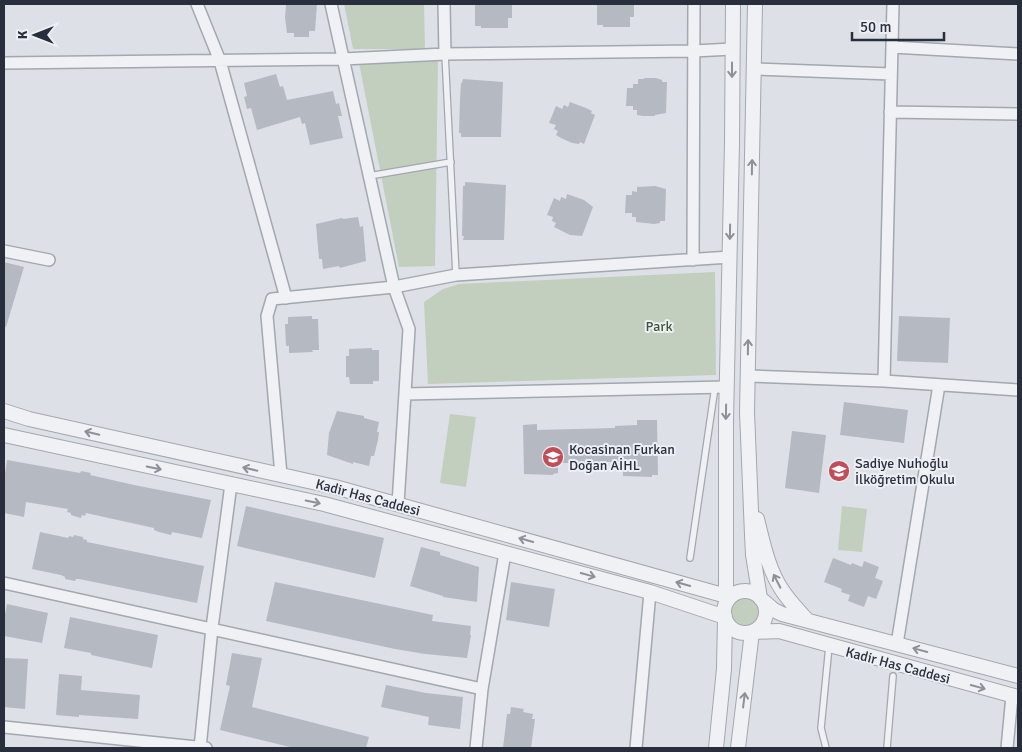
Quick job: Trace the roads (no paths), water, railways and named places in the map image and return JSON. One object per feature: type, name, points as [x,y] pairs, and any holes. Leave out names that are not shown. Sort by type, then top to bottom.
[{"type":"street","points":[[197,4],[220,60],[286,298]]},
{"type":"street","points":[[331,4],[394,287],[409,329],[398,504]]},
{"type":"street","points":[[444,4],[445,54]]},
{"type":"street","points":[[693,260],[694,4]]},
{"type":"street","points":[[716,748],[724,669],[726,603],[721,387],[730,257],[733,4]]},
{"type":"street","points":[[755,4],[747,412],[753,555],[760,598]]},
{"type":"street","points":[[884,381],[893,4]]},
{"type":"street","points":[[892,47],[1018,54]]},
{"type":"street","points":[[4,63],[343,59],[445,54],[732,49]]},
{"type":"street","points":[[754,69],[891,74]]},
{"type":"street","points":[[890,112],[1018,114]]},
{"type":"street","points":[[4,251],[49,260]]},
{"type":"street","points":[[281,476],[267,316],[272,299],[394,287],[456,275],[730,257]]},
{"type":"street","points":[[748,376],[884,381],[1018,390]]},
{"type":"street","points":[[897,644],[939,385]]},
{"type":"street","points":[[405,394],[721,387]]},
{"type":"street","name":"Kadir Has Caddesi","points":[[4,411],[29,419],[335,487],[398,504],[726,603]]},
{"type":"street","name":"Kadir Has Caddesi","points":[[4,435],[324,504],[650,592],[726,603]]},
{"type":"street","points":[[4,727],[202,748],[212,628],[231,484]]},
{"type":"street","points":[[750,486],[764,546],[773,572],[787,597],[807,620]]},
{"type":"street","points":[[476,748],[482,689],[505,553]]},
{"type":"street","points":[[4,583],[482,689]]},
{"type":"street","points":[[726,603],[742,591],[749,591],[760,598],[764,604],[765,617],[762,623],[752,632],[738,748]]},
{"type":"street","points":[[636,748],[650,592]]},
{"type":"street","name":"Kadir Has Caddesi","points":[[760,598],[782,614],[1018,676]]},
{"type":"street","points":[[726,603],[733,628],[739,632],[752,632]]},
{"type":"street","name":"Kadir Has Caddesi","points":[[752,632],[779,631],[1015,696]]},
{"type":"street","points":[[1007,748],[1015,696]]},
{"type":"lane","points":[[445,54],[456,275]]},
{"type":"lane","points":[[369,176],[451,162]]},
{"type":"lane","points":[[690,558],[721,387]]},
{"type":"lane","points":[[826,748],[821,728],[829,646]]},
{"type":"lane","points":[[887,748],[893,676]]},
{"type":"place","name":"Kocasinan Furkan Doğan AİHL","points":[[553,457]]},
{"type":"place","name":"Sadiye Nuhoğlu İlköğretim Okulu","points":[[839,471]]},
{"type":"park label","name":"Park","points":[[659,326]]}]
